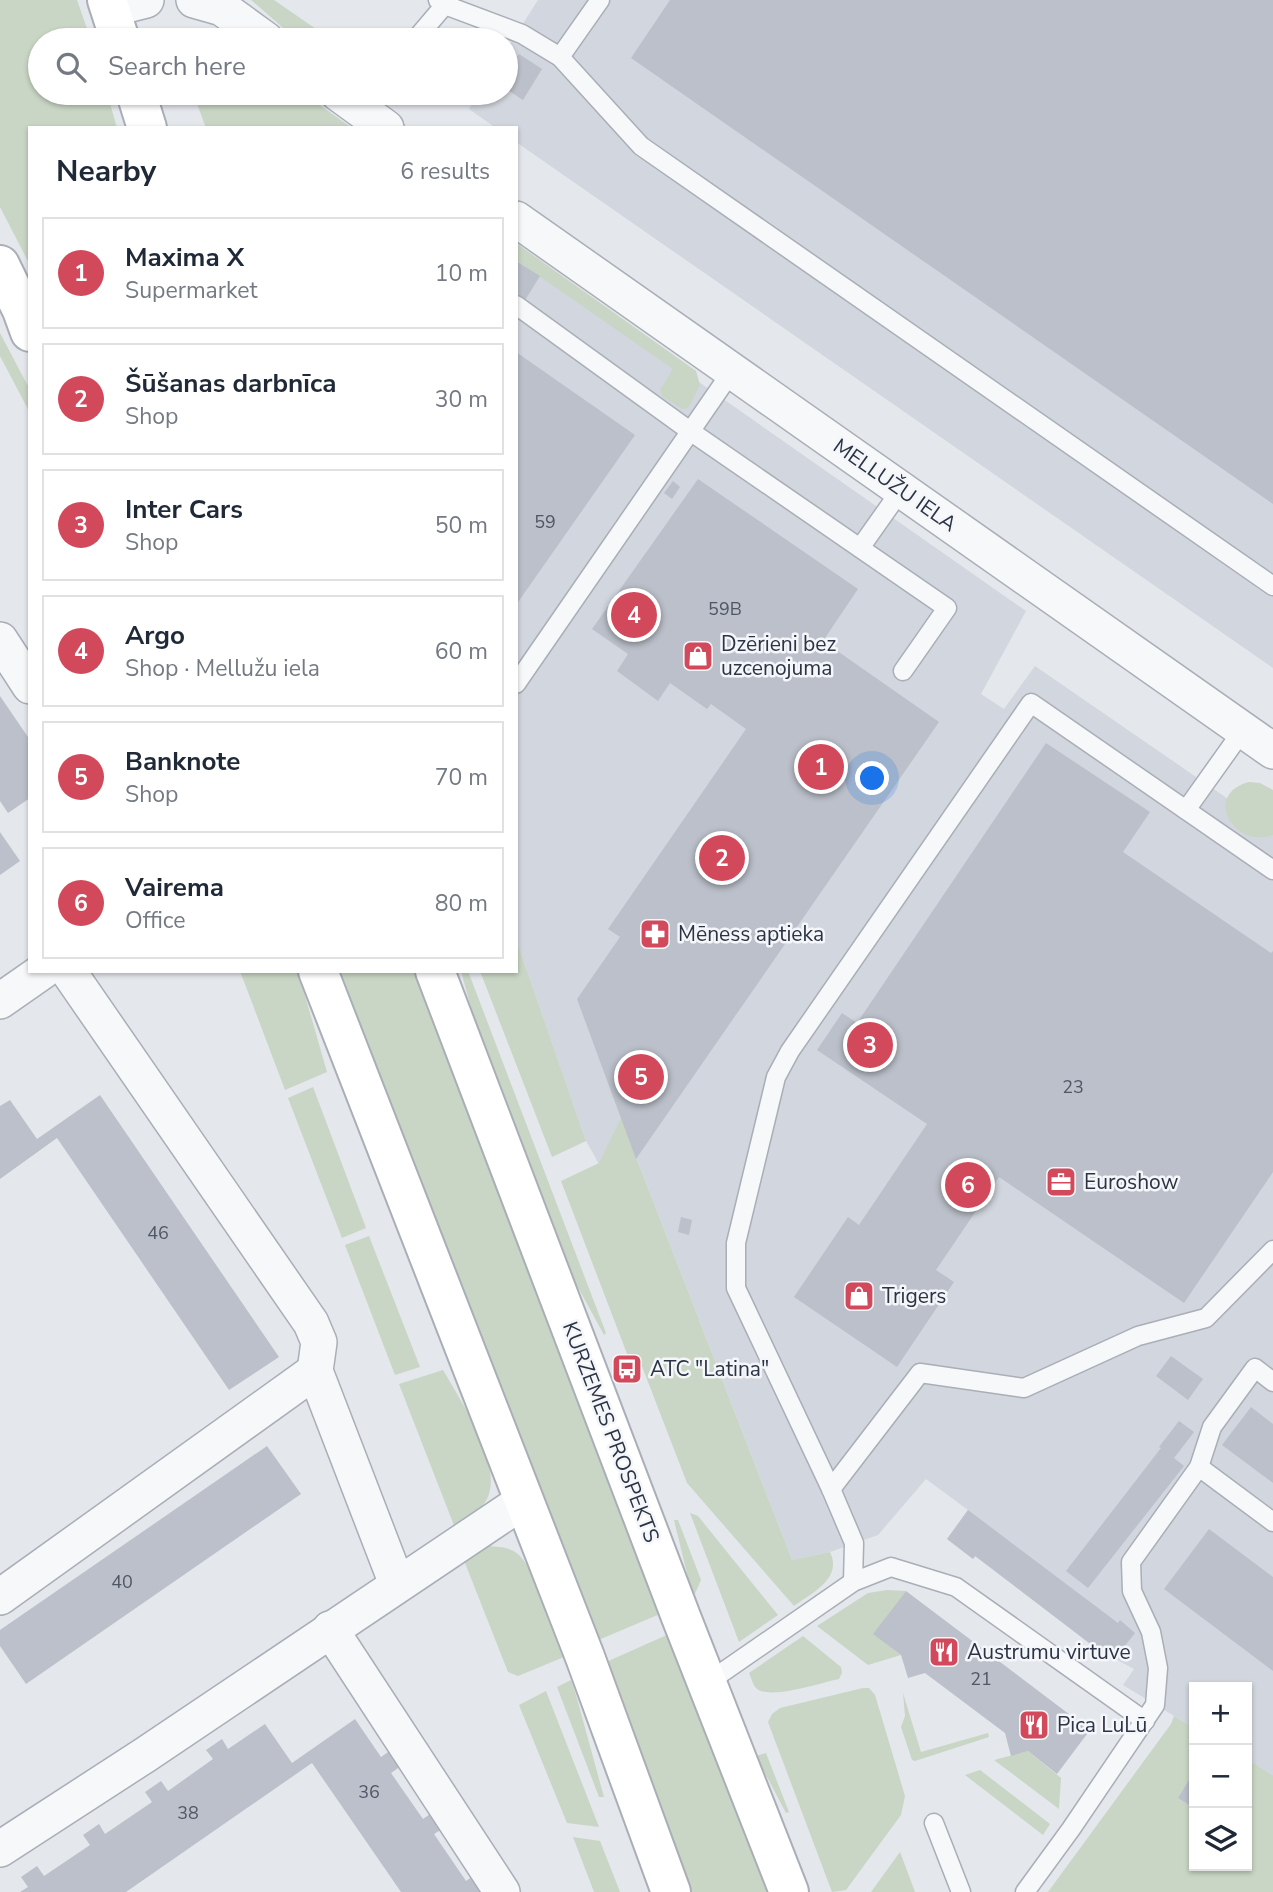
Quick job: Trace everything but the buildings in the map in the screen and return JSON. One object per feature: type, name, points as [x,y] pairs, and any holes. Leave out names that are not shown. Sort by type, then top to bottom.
[{"type":"main road","points":[[140,105],[146,126]]},
{"type":"main road","points":[[0,265],[27,320]]},
{"type":"main road","points":[[319,973],[523,1502],[586,1657],[671,1892]]},
{"type":"main road","name":"KURZEMES PROSPEKTS","points":[[436,973],[789,1892]]},
{"type":"street","points":[[194,0],[222,8],[250,28]]},
{"type":"street","name":"MELLUŽU IELA","points":[[518,220],[1273,751]]},
{"type":"street","points":[[0,640],[28,682]]},
{"type":"street","points":[[0,1001],[40,973]]},
{"type":"street","points":[[69,973],[311,1323],[319,1342],[315,1371],[397,1584]]},
{"type":"street","points":[[0,1597],[315,1371]]},
{"type":"street","points":[[0,1849],[523,1502]]},
{"type":"street","points":[[331,1629],[502,1892]]},
{"type":"lane","points":[[560,57],[600,0]]},
{"type":"lane","points":[[424,28],[444,2],[507,28]]},
{"type":"lane","points":[[518,32],[560,57],[641,146],[1273,586]]},
{"type":"lane","points":[[518,306],[690,431],[947,608],[903,671]]},
{"type":"lane","points":[[518,681],[733,371]]},
{"type":"lane","points":[[860,548],[901,490]]},
{"type":"lane","points":[[853,1582],[854,1544],[831,1489],[736,1288],[736,1243],[776,1077],[790,1051],[1031,703],[1273,870]]},
{"type":"lane","points":[[1186,810],[1242,730]]},
{"type":"lane","points":[[831,1489],[920,1373],[1024,1388],[1138,1336],[1206,1318],[1273,1250]]},
{"type":"lane","points":[[1025,1892],[1155,1705],[1158,1668],[1151,1632],[1132,1591],[1131,1562],[1199,1467],[1212,1427],[1255,1368],[1273,1382]]},
{"type":"lane","points":[[1199,1467],[1273,1522]]},
{"type":"lane","points":[[707,1683],[853,1582],[891,1567],[956,1587],[1145,1721]]},
{"type":"lane","points":[[934,1823],[961,1892]]},
{"type":"shaded area","points":[[538,0],[1273,0],[1273,668],[518,143],[518,126],[493,126],[469,109],[472,105],[518,105],[518,31]]},
{"type":"shaded area","points":[[518,255],[1026,611],[981,694],[1004,709],[1035,666],[1273,830],[1273,1775],[1252,1762],[1252,1682],[1189,1682],[1189,1725],[1123,1685],[1134,1669],[1097,1649],[976,1556],[973,1559],[947,1539],[968,1510],[926,1479],[878,1535],[830,1552],[792,1560],[637,1159],[599,1164],[586,1141],[518,945]]},
{"type":"green space","points":[[0,0],[77,0],[87,28],[28,28],[28,105],[110,105],[116,126],[28,126],[28,261],[0,207]]},
{"type":"green space","points":[[251,0],[274,0],[315,28],[283,28]]},
{"type":"green space","points":[[197,105],[320,105],[349,126],[205,126]]},
{"type":"green space","points":[[518,244],[696,371],[700,385],[688,408],[682,409],[662,396],[660,390],[673,369],[518,261]]},
{"type":"green space","points":[[0,333],[28,386],[28,409],[0,356]]},
{"type":"green space","points":[[1249,782],[1260,783],[1273,790],[1273,835],[1259,838],[1246,835],[1229,819],[1227,797],[1235,788]]},
{"type":"green space","points":[[518,945],[586,1141],[552,1157],[481,973],[518,973]]},
{"type":"green space","points":[[241,973],[299,973],[327,1072],[285,1090]]},
{"type":"green space","points":[[340,973],[415,973],[660,1614],[596,1641]]},
{"type":"green space","points":[[462,973],[469,973],[606,1333],[604,1335],[574,1280],[553,1233],[478,1034]]},
{"type":"green space","points":[[313,1087],[366,1228],[342,1238],[288,1098]]},
{"type":"green space","points":[[621,1118],[792,1560],[830,1552],[833,1562],[829,1578],[794,1606],[687,1483],[638,1356],[629,1359],[561,1181],[599,1163]]},
{"type":"green space","points":[[369,1236],[420,1367],[395,1375],[345,1245]]},
{"type":"green space","points":[[443,1370],[478,1433],[490,1468],[491,1485],[487,1499],[477,1512],[455,1528],[399,1384]]},
{"type":"green space","points":[[690,1513],[698,1516],[778,1615],[739,1642]]},
{"type":"green space","points":[[674,1520],[678,1520],[701,1580],[693,1598]]},
{"type":"green space","points":[[489,1546],[513,1551],[527,1565],[545,1604],[564,1657],[518,1676],[508,1672],[463,1558],[476,1549]]},
{"type":"green space","points":[[906,1591],[874,1634],[901,1655],[868,1665],[817,1626],[868,1593]]},
{"type":"green space","points":[[669,1634],[768,1892],[692,1892],[604,1663]]},
{"type":"green space","points":[[803,1636],[841,1667],[839,1679],[783,1692],[756,1688],[749,1673]]},
{"type":"green space","points":[[571,1680],[604,1797],[599,1797],[557,1687]]},
{"type":"green space","points":[[869,1688],[875,1695],[905,1796],[901,1815],[846,1890],[832,1892],[768,1722],[772,1714],[780,1708]]},
{"type":"green space","points":[[546,1691],[599,1827],[567,1823],[519,1705]]},
{"type":"green space","points":[[903,1693],[921,1752],[988,1733],[989,1737],[912,1760],[901,1727],[905,1716]]},
{"type":"green space","points":[[1174,1716],[1189,1725],[1189,1871],[1252,1871],[1252,1762],[1273,1775],[1273,1892],[1048,1892],[1171,1724]]},
{"type":"green space","points":[[1028,1751],[1061,1778],[1059,1809],[994,1760]]},
{"type":"green space","points":[[766,1753],[789,1812],[786,1813],[756,1756]]},
{"type":"green space","points":[[980,1770],[1050,1824],[1043,1835],[965,1775]]},
{"type":"green space","points":[[573,1837],[600,1841],[620,1892],[594,1892]]},
{"type":"green space","points":[[900,1852],[915,1892],[871,1892]]},
{"type":"place","name":"Argo","points":[[634,615]]},
{"type":"place","name":"Dzērieni bez uzcenojuma","points":[[698,656]]},
{"type":"place","name":"Maxima X","points":[[821,767]]},
{"type":"place","name":"Šūšanas darbnīca","points":[[722,858]]},
{"type":"place","name":"Mēness aptieka","points":[[655,934]]},
{"type":"place","name":"Inter Cars","points":[[870,1045]]},
{"type":"place","name":"Banknote","points":[[641,1077]]},
{"type":"place","name":"Euroshow","points":[[1061,1182]]},
{"type":"place","name":"Vairema","points":[[968,1185]]},
{"type":"place","name":"Trigers","points":[[859,1296]]},
{"type":"place","name":"ATC \"Latina\"","points":[[627,1369]]},
{"type":"place","name":"Austrumu virtuve","points":[[944,1652]]},
{"type":"place","name":"Pica LuLū","points":[[1034,1725]]}]
